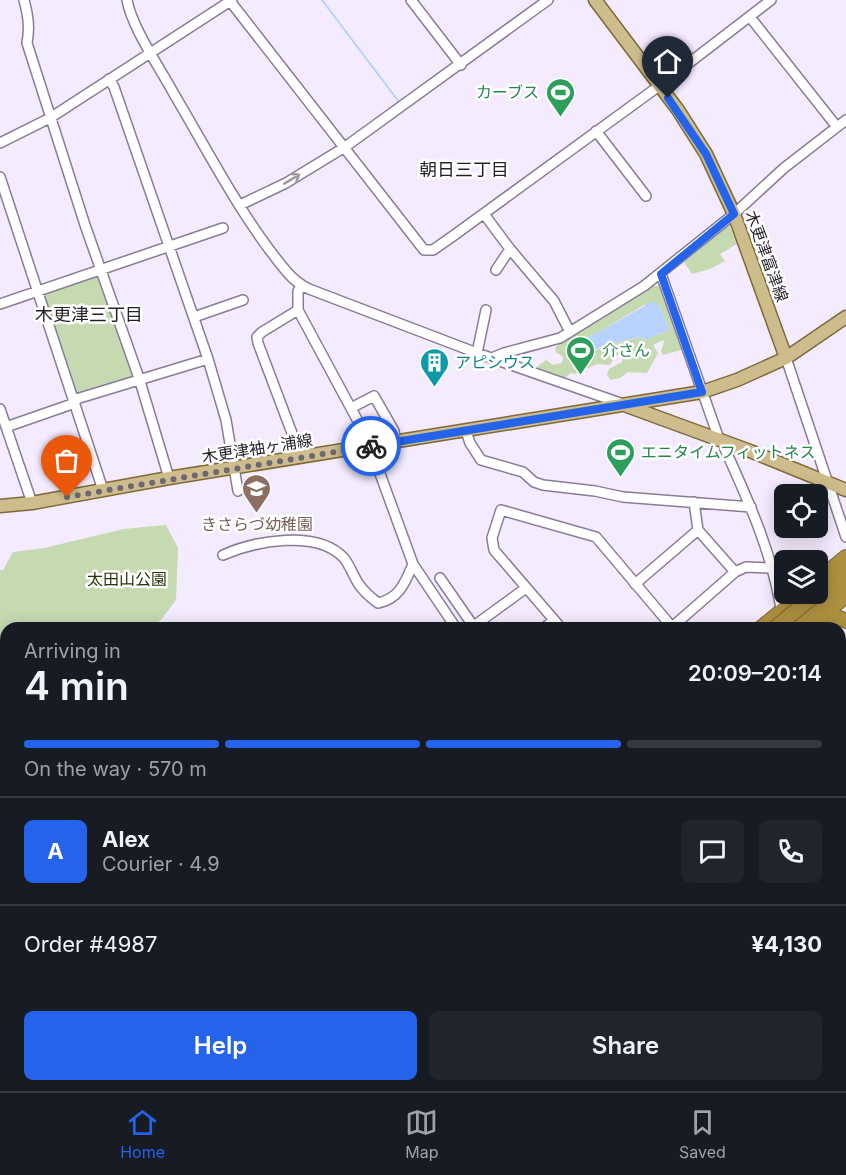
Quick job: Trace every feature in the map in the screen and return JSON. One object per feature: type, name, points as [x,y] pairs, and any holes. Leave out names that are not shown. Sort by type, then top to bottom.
[{"type":"highway","points":[[828,572],[846,557]]},
{"type":"highway","points":[[828,584],[846,569]]},
{"type":"highway","points":[[798,622],[846,582]]},
{"type":"highway","points":[[814,622],[846,596]]},
{"type":"highway","points":[[768,622],[790,604]]},
{"type":"highway","points":[[782,622],[804,604]]},
{"type":"highway","points":[[816,622],[831,616],[846,621]]},
{"type":"main road","name":"木更津富津線","points":[[595,0],[706,154],[734,214],[786,358]]},
{"type":"main road","points":[[626,405],[702,392],[746,376],[786,358],[846,317]]},
{"type":"main road","points":[[626,405],[723,441],[827,484]]},
{"type":"main road","name":"木更津袖ヶ浦線","points":[[0,506],[32,503],[170,478],[626,405]]},
{"type":"main road","points":[[828,484],[846,490]]},
{"type":"street","points":[[24,0],[28,15],[27,43],[170,478]]},
{"type":"street","points":[[127,0],[132,16],[151,53],[240,205],[282,266],[302,285],[477,353],[626,405]]},
{"type":"street","points":[[411,0],[461,65]]},
{"type":"street","points":[[240,205],[286,183],[345,147],[548,0]]},
{"type":"street","points":[[0,143],[50,118],[231,1],[424,250],[433,250],[659,86],[771,0]]},
{"type":"street","points":[[750,16],[837,127]]},
{"type":"street","points":[[109,79],[114,87],[171,246],[208,359],[226,420],[238,491]]},
{"type":"street","points":[[492,358],[560,338],[644,286],[734,214],[784,168],[846,120]]},
{"type":"street","points":[[596,131],[646,196]]},
{"type":"street","points":[[0,177],[103,490]]},
{"type":"street","points":[[484,214],[554,301],[570,332]]},
{"type":"street","points":[[0,304],[223,228]]},
{"type":"street","points":[[496,270],[510,249]]},
{"type":"street","points":[[661,274],[702,392],[764,541],[782,622]]},
{"type":"street","points":[[302,285],[297,295],[298,310],[371,446],[412,564],[452,622]]},
{"type":"street","points":[[194,317],[243,300]]},
{"type":"street","points":[[298,310],[257,337],[301,457]]},
{"type":"street","points":[[477,353],[486,310]]},
{"type":"street","points":[[786,358],[827,484]]},
{"type":"street","points":[[6,427],[139,378],[208,359]]},
{"type":"street","points":[[351,408],[374,396],[394,431],[396,442]]},
{"type":"street","points":[[0,409],[32,503]]},
{"type":"street","points":[[466,431],[470,443],[481,460],[523,472],[534,482],[543,485],[623,497],[751,507]]},
{"type":"street","points":[[828,487],[846,537]]},
{"type":"street","points":[[694,502],[698,530],[735,572]]},
{"type":"street","points":[[552,622],[554,620],[495,550],[492,538],[501,510],[596,537],[667,622]]},
{"type":"street","points":[[635,584],[698,530]]},
{"type":"street","points":[[224,555],[243,547],[286,540],[324,546],[344,558],[359,585],[378,603],[387,601],[400,591],[412,564]]},
{"type":"street","points":[[679,622],[735,572],[746,567],[771,568]]},
{"type":"street","points":[[440,578],[469,622]]},
{"type":"street","points":[[481,622],[526,588]]},
{"type":"green space","points":[[727,225],[737,244],[720,254],[725,261],[710,269],[692,274],[684,262]]},
{"type":"green space","points":[[95,275],[100,278],[133,376],[77,394],[43,295]]},
{"type":"green space","points":[[650,286],[661,286],[682,347],[681,350],[663,355],[661,351],[663,340],[653,345],[658,353],[647,373],[628,372],[620,378],[610,380],[607,374],[609,369],[622,362],[621,354],[615,356],[610,365],[597,364],[575,374],[571,373],[562,380],[537,371],[538,366],[546,360],[553,365],[562,363],[563,357],[555,349],[562,339],[616,310],[619,305]],"holes":[[[644,305],[660,307],[669,328],[665,333],[645,340],[640,337],[604,346],[577,357],[570,353],[578,342]]]},
{"type":"green space","name":"太田山公園","points":[[166,525],[178,548],[176,600],[161,620],[158,622],[0,622],[0,570],[3,570],[13,552],[44,548],[124,529]]},
{"type":"water","points":[[653,301],[663,313],[669,328],[667,332],[657,334],[647,340],[639,337],[603,346],[597,349],[593,356],[581,359],[570,355],[570,349],[580,340],[599,332]]},
{"type":"waterway","points":[[322,0],[399,102]]},
{"type":"way so far","points":[[67,497],[371,446]]},
{"type":"place","name":"カーブス","points":[[560,118]]},
{"type":"place","name":"介さん","points":[[581,376]]},
{"type":"place","name":"アピシウス","points":[[434,388]]},
{"type":"place","name":"エニタイムフィットネス","points":[[620,478]]},
{"type":"place","name":"きさらづ幼稚園","points":[[257,514]]},
{"type":"district","name":"朝日三丁目","points":[[464,170]]},
{"type":"district","name":"木更津三丁目","points":[[89,315]]},
{"type":"route","points":[[371,446],[702,392],[661,274],[734,214],[706,154],[668,98]]}]
